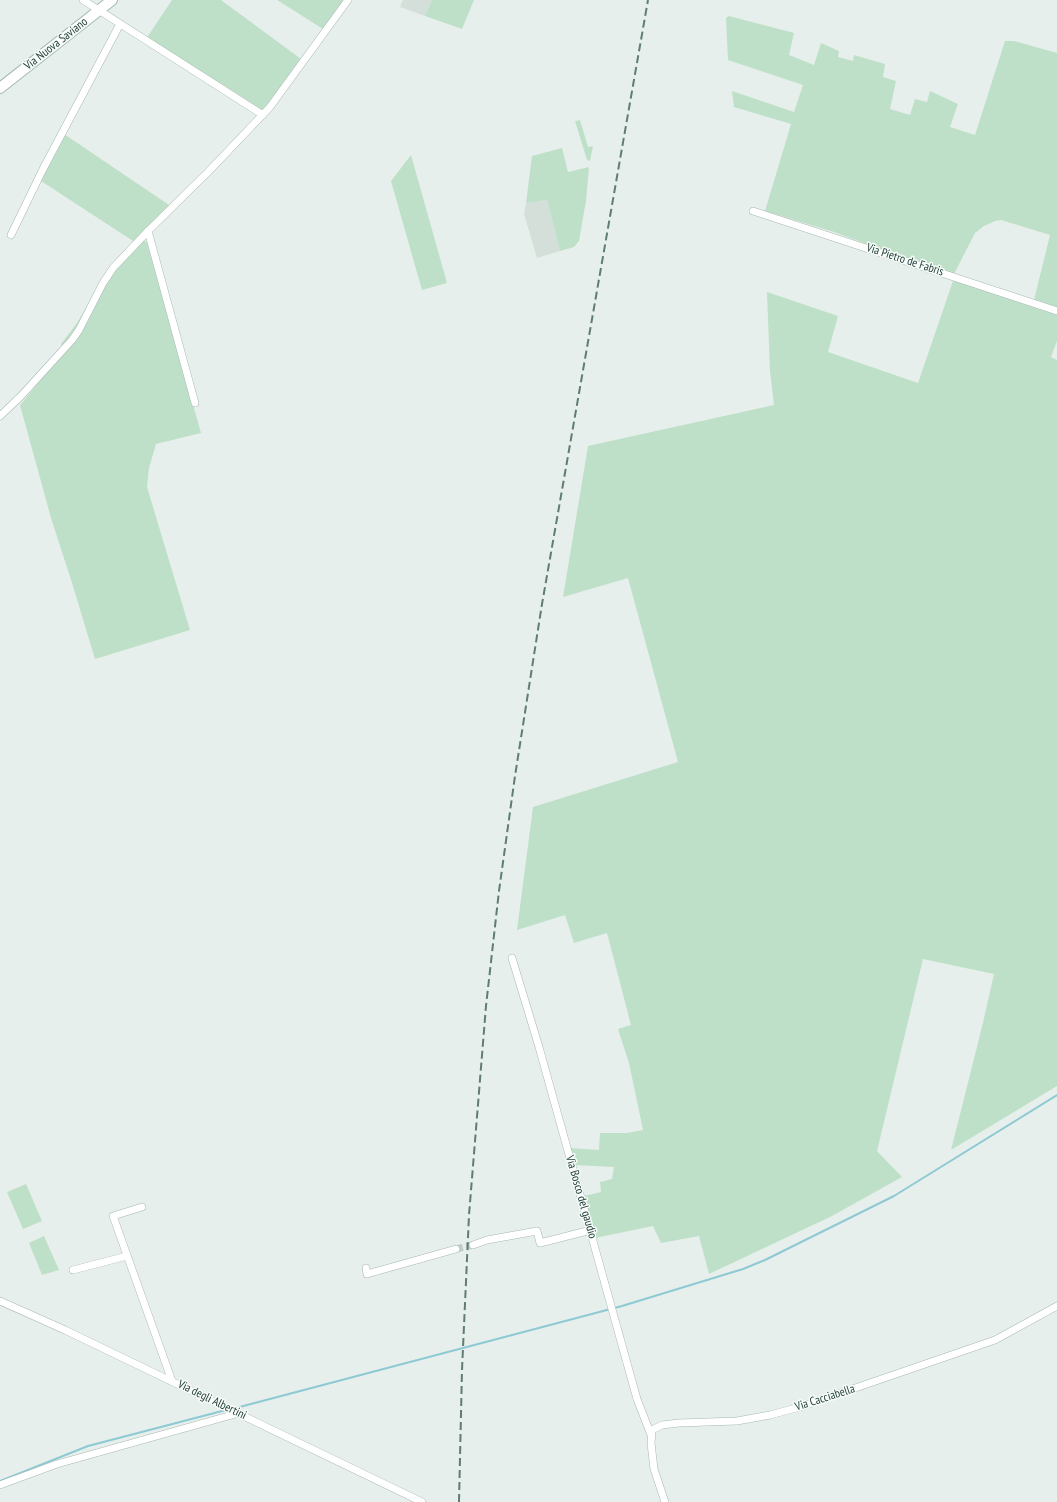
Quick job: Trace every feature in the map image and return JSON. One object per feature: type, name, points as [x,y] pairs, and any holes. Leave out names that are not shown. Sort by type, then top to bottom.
[{"type":"main road","name":"Via Nuova Saviano","points":[[0,88],[112,0]]},
{"type":"street","points":[[83,0],[263,115]]},
{"type":"street","points":[[0,416],[17,400],[72,340],[79,330],[103,283],[113,268],[263,115],[348,0]]},
{"type":"street","points":[[11,235],[43,169],[120,24]]},
{"type":"street","name":"Via Pietro de Fabris","points":[[753,211],[1057,310]]},
{"type":"street","points":[[148,231],[195,403]]},
{"type":"street","name":"Via Bosco del gaudio","points":[[512,958],[539,1047],[638,1399],[652,1436]]},
{"type":"street","points":[[142,1207],[113,1216],[172,1381]]},
{"type":"street","points":[[473,1245],[486,1240],[537,1231],[540,1243],[591,1230]]},
{"type":"street","points":[[366,1268],[367,1274],[456,1249]]},
{"type":"street","points":[[72,1270],[127,1256]]},
{"type":"street","name":"Via degli Albertini","points":[[0,1302],[65,1330],[422,1502]]},
{"type":"street","name":"Via Cacciabella","points":[[652,1436],[652,1430],[662,1425],[737,1421],[770,1415],[800,1407],[995,1340],[1057,1306]]},
{"type":"street","points":[[0,1485],[57,1464],[233,1410]]},
{"type":"street","points":[[652,1436],[651,1443],[654,1469],[665,1502]]},
{"type":"shaded area","points":[[403,0],[432,0],[425,16],[400,7]]},
{"type":"shaded area","points":[[547,200],[560,251],[537,258],[524,214],[526,203]]},
{"type":"green space","points":[[172,0],[221,0],[301,59],[262,113],[146,39]]},
{"type":"green space","points":[[277,0],[345,0],[323,29]]},
{"type":"green space","points":[[432,0],[474,0],[462,29],[425,16]]},
{"type":"green space","points":[[729,16],[794,33],[789,55],[814,65],[821,43],[839,51],[838,57],[853,61],[854,55],[885,64],[883,77],[896,81],[890,109],[910,115],[915,99],[927,102],[930,91],[958,104],[950,127],[975,135],[1005,41],[1014,41],[1057,53],[1057,308],[1034,300],[1050,235],[1001,220],[995,221],[984,226],[975,233],[954,274],[834,232],[765,211],[791,124],[734,107],[732,91],[794,112],[803,85],[728,60],[726,18]]},
{"type":"green space","points":[[580,120],[588,147],[593,146],[590,161],[587,160],[575,121]]},
{"type":"green space","points":[[64,134],[172,207],[141,237],[147,243],[201,433],[156,444],[149,468],[147,487],[190,630],[95,659],[51,518],[20,405],[66,350],[61,344],[77,323],[102,280],[133,241],[41,181]]},
{"type":"green space","points":[[562,148],[568,172],[589,167],[586,201],[579,241],[574,247],[560,251],[547,200],[526,203],[532,156]]},
{"type":"green space","points":[[411,155],[447,283],[422,290],[391,181]]},
{"type":"green space","points":[[958,280],[1057,315],[1057,341],[1051,357],[1057,360],[1057,1086],[951,1150],[994,974],[923,959],[877,1151],[902,1177],[832,1216],[709,1274],[699,1236],[661,1243],[653,1226],[595,1238],[584,1196],[601,1192],[600,1182],[612,1179],[614,1167],[574,1165],[569,1148],[599,1150],[600,1133],[627,1133],[643,1130],[629,1063],[618,1029],[631,1025],[607,933],[574,943],[565,915],[517,930],[533,807],[678,762],[628,578],[563,597],[588,446],[774,405],[770,371],[767,292],[838,316],[828,352],[918,383],[953,281]]},
{"type":"green space","points":[[26,1184],[42,1221],[23,1229],[7,1192]]},
{"type":"green space","points":[[44,1236],[59,1270],[42,1275],[29,1243]]},
{"type":"waterway","points":[[232,1409],[622,1306],[743,1269],[765,1260],[894,1196],[1057,1095]]},
{"type":"waterway","points":[[0,1481],[88,1446],[226,1410]]},
{"type":"tunnel","points":[[456,1249],[473,1245]]},
{"type":"railway","points":[[459,1502],[462,1370],[469,1215],[486,1006],[499,891],[515,776],[542,604],[648,0]]}]
